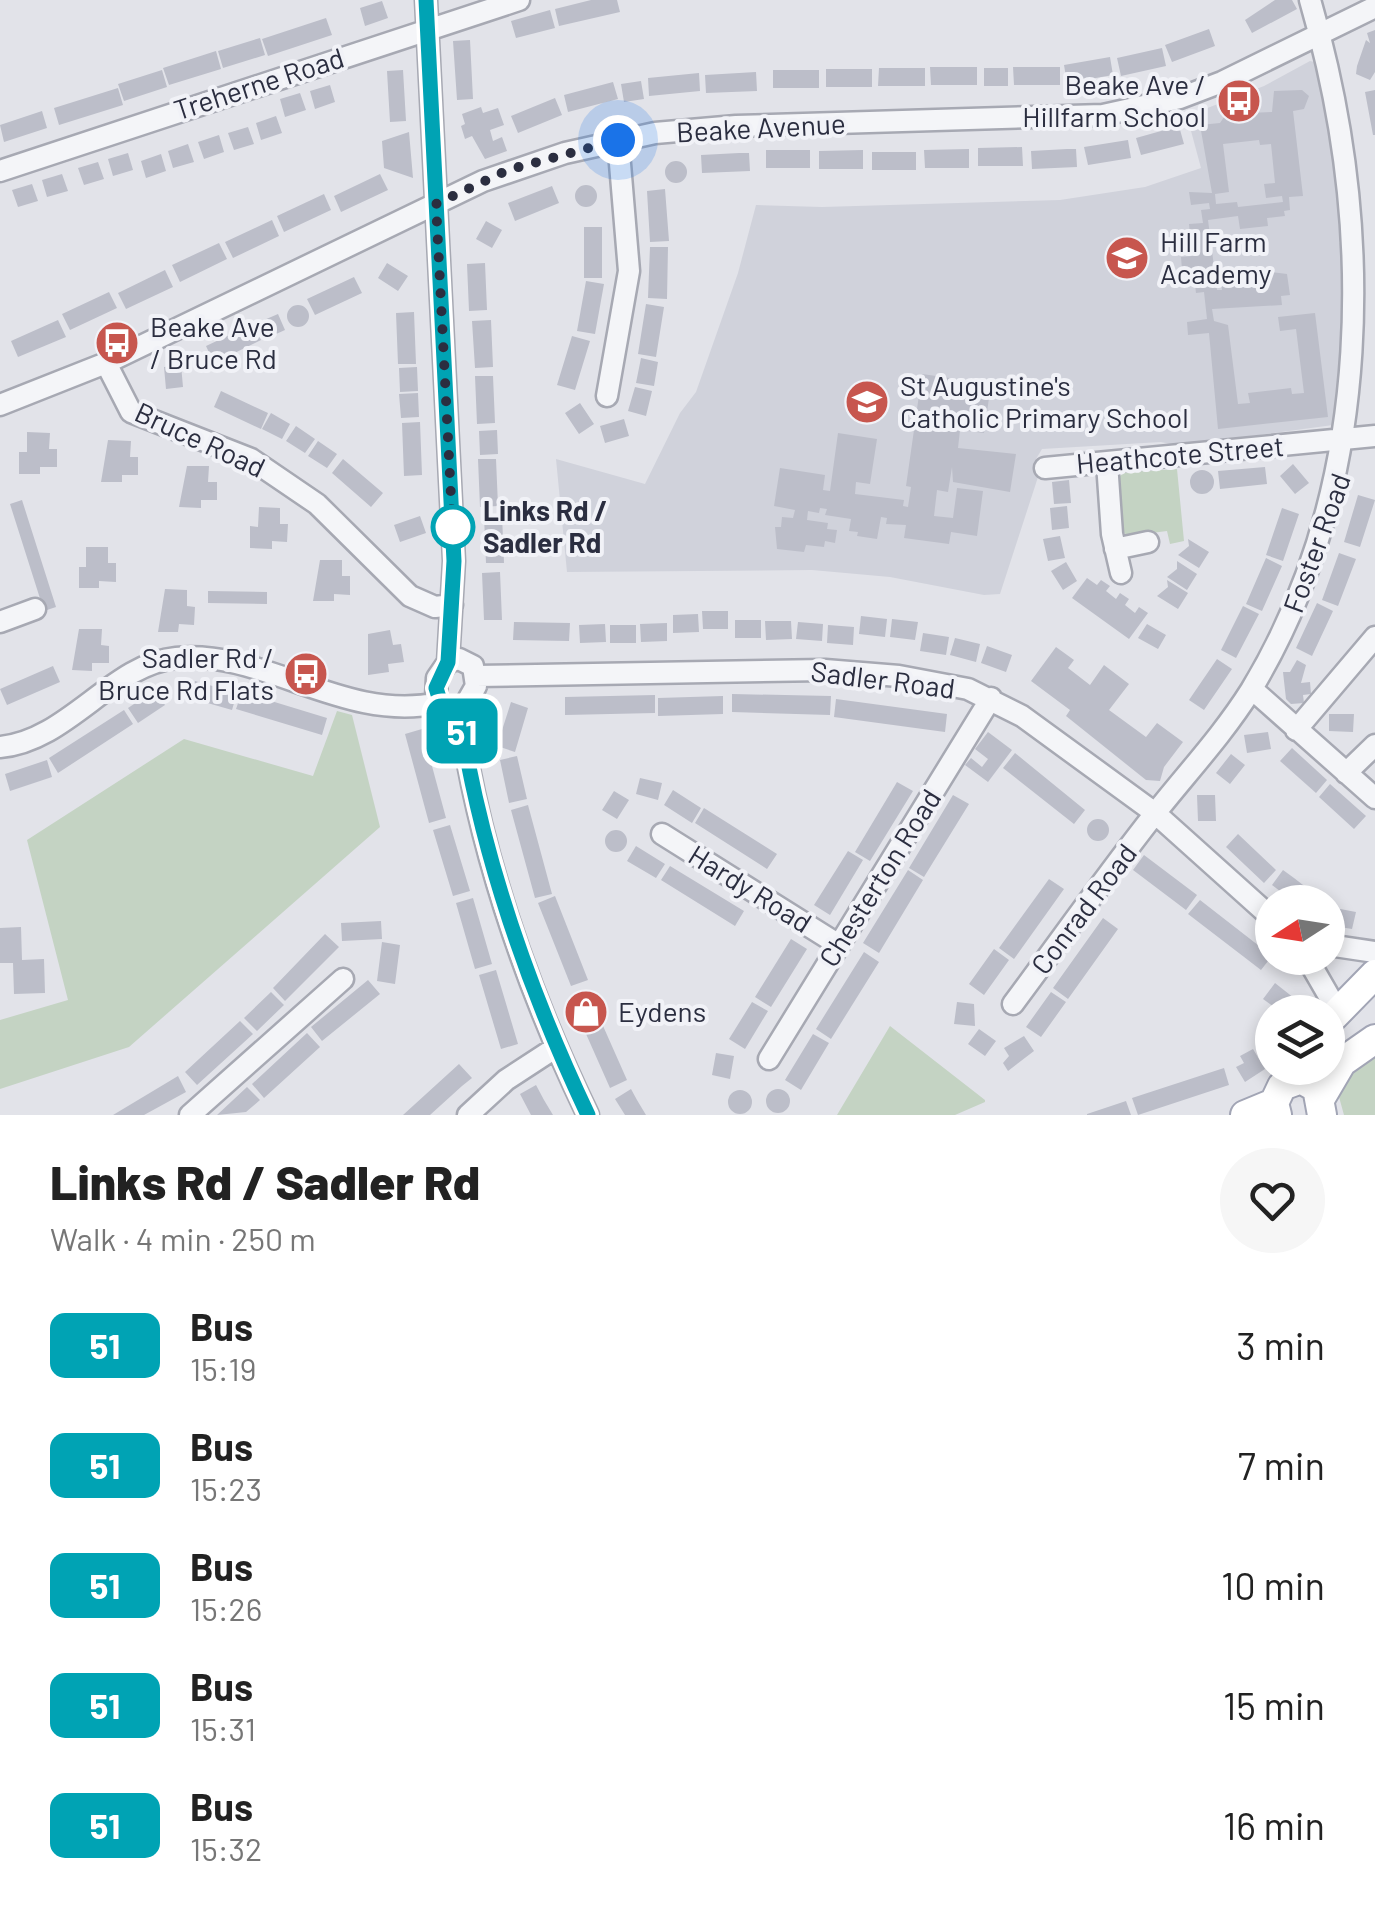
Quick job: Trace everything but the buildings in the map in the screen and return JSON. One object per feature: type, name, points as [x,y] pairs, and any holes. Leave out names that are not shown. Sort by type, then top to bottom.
[{"type":"main road","points":[[1345,1003],[1375,974]]},
{"type":"main road","points":[[1245,1115],[1276,1109],[1282,1086],[1312,1090],[1375,1038]]},
{"type":"street","points":[[426,0],[454,561],[448,662],[438,678],[503,902],[554,1048],[588,1115]]},
{"type":"street","name":"Treherne Road","points":[[0,171],[519,0]]},
{"type":"street","name":"Foster Road","points":[[1155,813],[1252,689],[1314,566],[1343,478],[1351,439],[1364,333],[1364,218],[1348,114],[1310,0]]},
{"type":"street","name":"Beake Avenue","points":[[0,404],[106,363],[508,170],[618,140],[736,126],[1055,120],[1103,115],[1180,98],[1375,7]]},
{"type":"street","points":[[608,396],[629,271],[618,140]]},
{"type":"street","name":"Bruce Road","points":[[106,363],[131,412],[262,466],[346,530],[410,596],[435,607],[452,605]]},
{"type":"street","name":"Heathcote Street","points":[[1046,468],[1375,436]]},
{"type":"street","points":[[1107,462],[1114,548],[1121,574]]},
{"type":"street","points":[[1114,548],[1148,542]]},
{"type":"street","points":[[0,622],[35,608]]},
{"type":"street","points":[[1296,730],[1375,637]]},
{"type":"street","points":[[0,748],[46,733],[140,670],[177,658],[220,662],[388,708],[448,706],[472,696],[476,676],[465,660],[448,662]]},
{"type":"street","name":"Sadler Road","points":[[476,676],[825,670],[899,676],[991,698],[1022,716],[1155,813],[1255,903]]},
{"type":"street","points":[[1252,689],[1375,798]]},
{"type":"street","name":"Chesterton Road","points":[[770,1060],[991,698]]},
{"type":"street","points":[[1346,772],[1375,745]]},
{"type":"street","name":"Conrad Road","points":[[1013,1004],[1155,813]]},
{"type":"street","name":"Hardy Road","points":[[662,834],[839,944]]},
{"type":"street","points":[[1345,948],[1375,952]]},
{"type":"street","points":[[190,1115],[343,979]]},
{"type":"street","points":[[468,1115],[506,1080],[554,1048]]},
{"type":"shaded area","points":[[1310,61],[1319,63],[1348,234],[1339,242],[1350,262],[1339,416],[1333,425],[1179,446],[1161,442],[1042,449],[1036,459],[1038,477],[1000,594],[984,595],[890,577],[812,570],[567,572],[556,459],[645,484],[680,413],[696,392],[738,273],[756,205],[822,207],[1060,200],[1145,187],[1201,168],[1187,116],[1264,86]]},
{"type":"green space","points":[[1177,469],[1184,541],[1170,544],[1167,531],[1128,536],[1122,531],[1118,477],[1126,472]]},
{"type":"green space","points":[[337,711],[352,715],[380,827],[129,1047],[0,1089],[0,1020],[68,1000],[27,840],[184,739],[313,776]]},
{"type":"green space","points":[[890,1026],[985,1102],[955,1115],[837,1115]]},
{"type":"green space","points":[[1375,1047],[1375,1115],[1344,1115],[1336,1086],[1345,1085],[1345,1077]]},
{"type":"bus line","name":"51","points":[[426,0],[454,561],[448,662],[438,678],[436,697],[443,710],[459,710],[483,830],[508,920],[554,1048],[588,1115]]},
{"type":"place","name":"Beake Ave / Hillfarm School","points":[[1239,101]]},
{"type":"place","name":"Hill Farm Academy","points":[[1127,258]]},
{"type":"place","name":"Beake Ave / Bruce Rd","points":[[117,343]]},
{"type":"place","name":"St Augustine's Catholic Primary School","points":[[867,402]]},
{"type":"place","name":"Links Rd / Sadler Rd","points":[[453,527]]},
{"type":"place","name":"Sadler Rd / Bruce Rd Flats","points":[[306,674]]},
{"type":"place","name":"Eydens","points":[[586,1012]]},
{"type":"route","points":[[453,527],[453,536],[436,204],[508,170],[618,140]]}]
